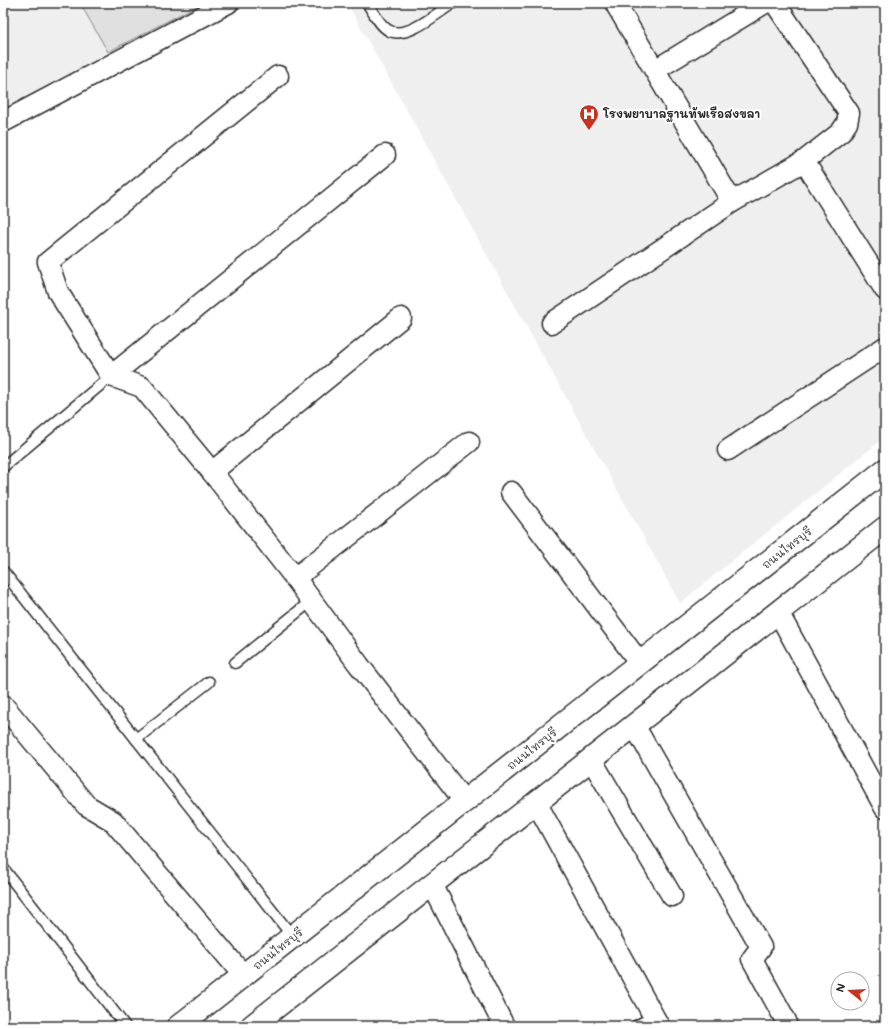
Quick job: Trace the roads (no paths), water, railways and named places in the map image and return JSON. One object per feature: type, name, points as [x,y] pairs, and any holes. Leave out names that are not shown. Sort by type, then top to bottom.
[{"type":"main road","name":"ถนนไทรบุรี","points":[[179,1026],[885,471]]},
{"type":"main road","points":[[259,1024],[432,884],[885,528]]},
{"type":"street","points":[[3,122],[228,3]]},
{"type":"street","points":[[615,3],[732,202]]},
{"type":"street","points":[[655,70],[765,3]]},
{"type":"street","points":[[552,323],[732,202],[804,161],[841,132],[847,123],[849,113],[776,3]]},
{"type":"street","points":[[278,76],[48,262],[58,292],[111,376],[142,387],[212,472],[295,578],[359,666],[465,802]]},
{"type":"street","points":[[111,376],[385,155]]},
{"type":"street","points":[[804,161],[885,290]]},
{"type":"street","points":[[212,472],[400,318]]},
{"type":"street","points":[[728,450],[885,347]]},
{"type":"street","points":[[295,578],[469,442]]},
{"type":"street","points":[[511,492],[640,663]]},
{"type":"street","points":[[778,612],[885,808]]},
{"type":"street","points":[[3,705],[86,805],[113,821],[244,976]]},
{"type":"street","points":[[634,725],[761,947],[752,959],[786,1021]]},
{"type":"street","points":[[591,759],[672,896]]},
{"type":"street","points":[[536,802],[652,1023]]},
{"type":"street","points":[[432,884],[504,1026]]},
{"type":"lane","points":[[367,3],[386,29],[396,33],[407,32],[453,3]]},
{"type":"lane","points":[[3,467],[111,376]]},
{"type":"lane","points":[[3,571],[293,937]]},
{"type":"lane","points":[[235,663],[312,601]]},
{"type":"lane","points":[[136,739],[209,682]]},
{"type":"lane","points":[[3,868],[125,1026]]},
{"type":"lane","points":[[636,1026],[652,1023]]},
{"type":"place","name":"โรงพยาบาลฐานทัพเรือสงขลา","points":[[589,131]]}]
